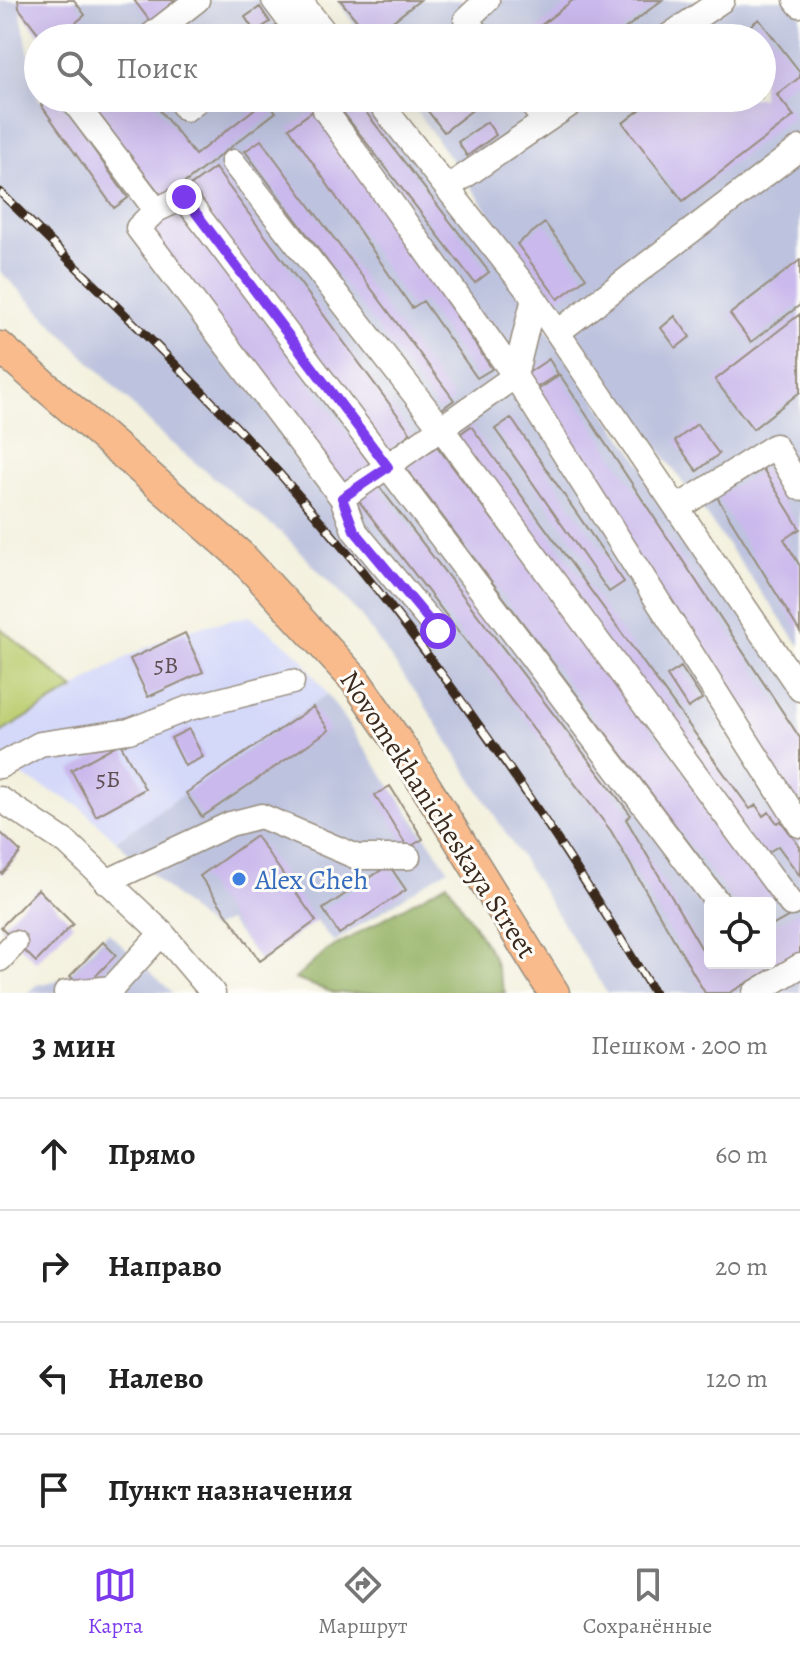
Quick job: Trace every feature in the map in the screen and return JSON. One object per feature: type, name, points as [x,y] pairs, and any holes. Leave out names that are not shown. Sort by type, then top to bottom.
[{"type":"main road","name":"Novomekhanicheskaya Street","points":[[0,347],[241,556],[355,680],[400,745],[554,993]]},
{"type":"street","points":[[166,24],[197,0]]},
{"type":"street","points":[[274,0],[296,20]]},
{"type":"street","points":[[469,24],[466,20],[487,0]]},
{"type":"street","points":[[687,24],[722,0]]},
{"type":"street","points":[[796,0],[800,5]]},
{"type":"street","points":[[82,112],[156,210]]},
{"type":"street","points":[[326,112],[515,376],[800,825]]},
{"type":"street","points":[[387,112],[534,298],[796,676]]},
{"type":"street","points":[[538,112],[545,121]]},
{"type":"street","points":[[447,188],[558,112]]},
{"type":"street","points":[[558,332],[800,148]]},
{"type":"street","points":[[233,162],[441,428],[787,906]]},
{"type":"street","points":[[438,631],[354,530],[342,498],[138,228],[156,210],[184,197],[713,897]]},
{"type":"street","points":[[342,498],[515,376],[534,298]]},
{"type":"street","points":[[677,508],[775,446],[800,488]]},
{"type":"street","points":[[0,766],[40,744],[129,731],[189,708],[292,682]]},
{"type":"street","points":[[0,799],[67,843],[162,933],[213,993]]},
{"type":"street","points":[[106,882],[230,824],[261,816],[357,857],[408,857]]},
{"type":"street","points":[[66,993],[112,988],[162,933]]},
{"type":"street","points":[[755,993],[800,966]]},
{"type":"shaded area","points":[[0,0],[259,0],[277,24],[31,24],[20,10],[24,30],[24,112],[381,112],[447,188],[800,689],[800,993],[607,993],[424,704],[359,614],[286,537],[165,438],[0,271]]},
{"type":"shaded area","points":[[337,0],[800,0],[800,646],[417,112],[776,112],[776,24],[354,24]]},
{"type":"shaded area","points":[[250,616],[300,656],[327,694],[116,841],[79,806],[0,764],[0,733],[128,656],[184,630]]},
{"type":"shaded area","points":[[327,694],[448,869],[334,942],[316,921],[261,961],[228,921],[211,929],[116,841]]},
{"type":"shaded area","points":[[108,932],[173,993],[28,993],[36,985],[64,979]]},
{"type":"green space","points":[[0,628],[74,689],[0,733]]},
{"type":"green space","points":[[447,883],[493,956],[505,993],[334,993],[295,979],[326,951]]},
{"type":"building","points":[[18,0],[74,0],[85,15],[74,24],[31,24],[19,8]]},
{"type":"building","points":[[134,0],[176,0],[150,21]]},
{"type":"building","points":[[340,0],[420,0],[389,24],[360,24]]},
{"type":"building","points":[[573,0],[662,0],[631,24],[543,24]]},
{"type":"building","points":[[260,7],[270,22],[250,24],[245,17]]},
{"type":"building","points":[[776,41],[800,72],[800,77],[777,95],[794,116],[683,201],[623,123],[637,112],[776,112]]},
{"type":"building","points":[[46,112],[67,112],[128,198],[114,208]]},
{"type":"building","points":[[97,112],[161,112],[195,155],[251,112],[276,112],[164,199]]},
{"type":"building","points":[[312,112],[318,112],[492,369],[477,378],[423,301],[412,308],[289,128]]},
{"type":"building","points":[[343,112],[366,112],[489,272],[475,283]]},
{"type":"building","points":[[429,112],[470,112],[444,132]]},
{"type":"building","points":[[487,122],[496,135],[467,156],[458,142]]},
{"type":"building","points":[[261,140],[454,400],[439,411],[245,151]]},
{"type":"building","points":[[215,168],[411,433],[382,455],[186,189]]},
{"type":"building","points":[[180,208],[371,465],[340,489],[149,231]]},
{"type":"building","points":[[545,223],[586,278],[558,299],[517,244]]},
{"type":"building","points":[[800,260],[800,305],[751,342],[730,314]]},
{"type":"building","points":[[800,314],[800,392],[753,429],[715,380]]},
{"type":"building","points":[[675,316],[690,337],[676,348],[661,328]]},
{"type":"building","points":[[549,359],[558,374],[528,393],[519,379]]},
{"type":"building","points":[[560,375],[800,738],[800,798],[795,801],[530,395]]},
{"type":"building","points":[[511,418],[624,582],[609,592],[495,429]]},
{"type":"building","points":[[697,424],[719,454],[697,471],[675,441]]},
{"type":"building","points":[[471,426],[750,809],[756,805],[763,816],[769,812],[777,823],[781,821],[800,847],[800,876],[778,846],[763,856],[456,437]]},
{"type":"building","points":[[436,445],[778,897],[729,897],[406,468]]},
{"type":"building","points":[[763,469],[800,529],[784,539],[800,566],[800,632],[717,497]]},
{"type":"building","points":[[375,481],[631,815],[626,819],[704,953],[704,969],[772,969],[729,993],[705,993],[611,831],[355,496]]},
{"type":"building","points":[[185,633],[203,672],[148,697],[130,659]]},
{"type":"building","points":[[681,667],[702,699],[688,708],[667,676]]},
{"type":"building","points":[[313,707],[329,730],[202,817],[186,793]]},
{"type":"building","points":[[189,729],[203,757],[185,766],[171,738]]},
{"type":"building","points":[[120,743],[145,789],[96,816],[71,770]]},
{"type":"building","points":[[390,786],[423,839],[408,848],[375,795]]},
{"type":"building","points":[[0,832],[21,852],[2,874],[0,872]]},
{"type":"building","points":[[256,836],[316,921],[260,961],[200,876]]},
{"type":"building","points":[[389,865],[406,890],[339,934],[323,909]]},
{"type":"building","points":[[38,889],[73,924],[36,962],[1,927]]},
{"type":"building","points":[[800,910],[800,953],[776,967],[776,924]]},
{"type":"building","points":[[103,942],[116,955],[83,989],[70,976]]},
{"type":"railway","points":[[0,192],[211,400],[331,533],[431,659],[524,789],[654,993]]},
{"type":"place","name":"Alex Cheh","points":[[239,879]]},
{"type":"route","points":[[184,197],[388,467],[342,498],[354,530],[438,631]]}]
